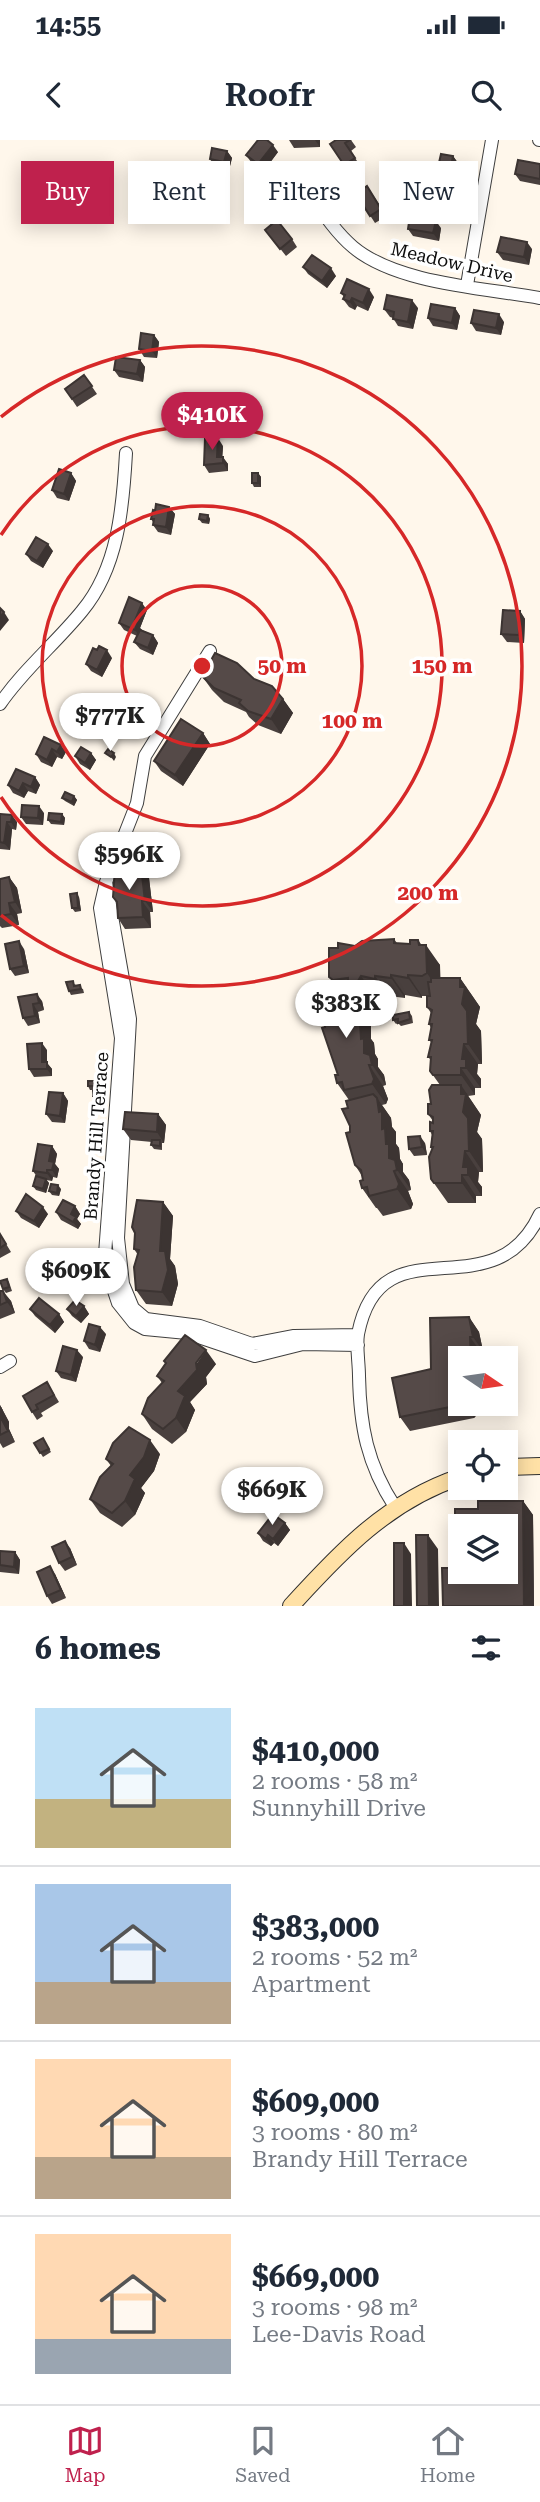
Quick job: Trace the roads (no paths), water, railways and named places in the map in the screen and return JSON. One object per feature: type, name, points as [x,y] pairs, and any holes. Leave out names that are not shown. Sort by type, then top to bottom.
[{"type":"main road","points":[[518,1467],[540,1466]]},
{"type":"main road","points":[[291,1606],[358,1535],[395,1507],[448,1483]]},
{"type":"street","points":[[467,285],[492,140]]},
{"type":"street","name":"Meadow Drive","points":[[332,224],[342,237],[368,258],[401,271],[540,299]]},
{"type":"street","points":[[0,704],[20,678],[83,610],[105,574],[120,521],[126,453]]},
{"type":"street","name":"Brandy Hill Terrace","points":[[210,651],[145,757],[137,803],[106,882],[100,908],[121,1038],[105,1254],[107,1270],[118,1303],[134,1323],[145,1329],[187,1333],[255,1356],[303,1344],[358,1340]]},
{"type":"street","points":[[395,1507],[377,1477],[363,1437],[358,1340],[372,1299],[386,1282],[411,1270],[475,1267],[495,1262],[526,1240],[540,1214]]}]
